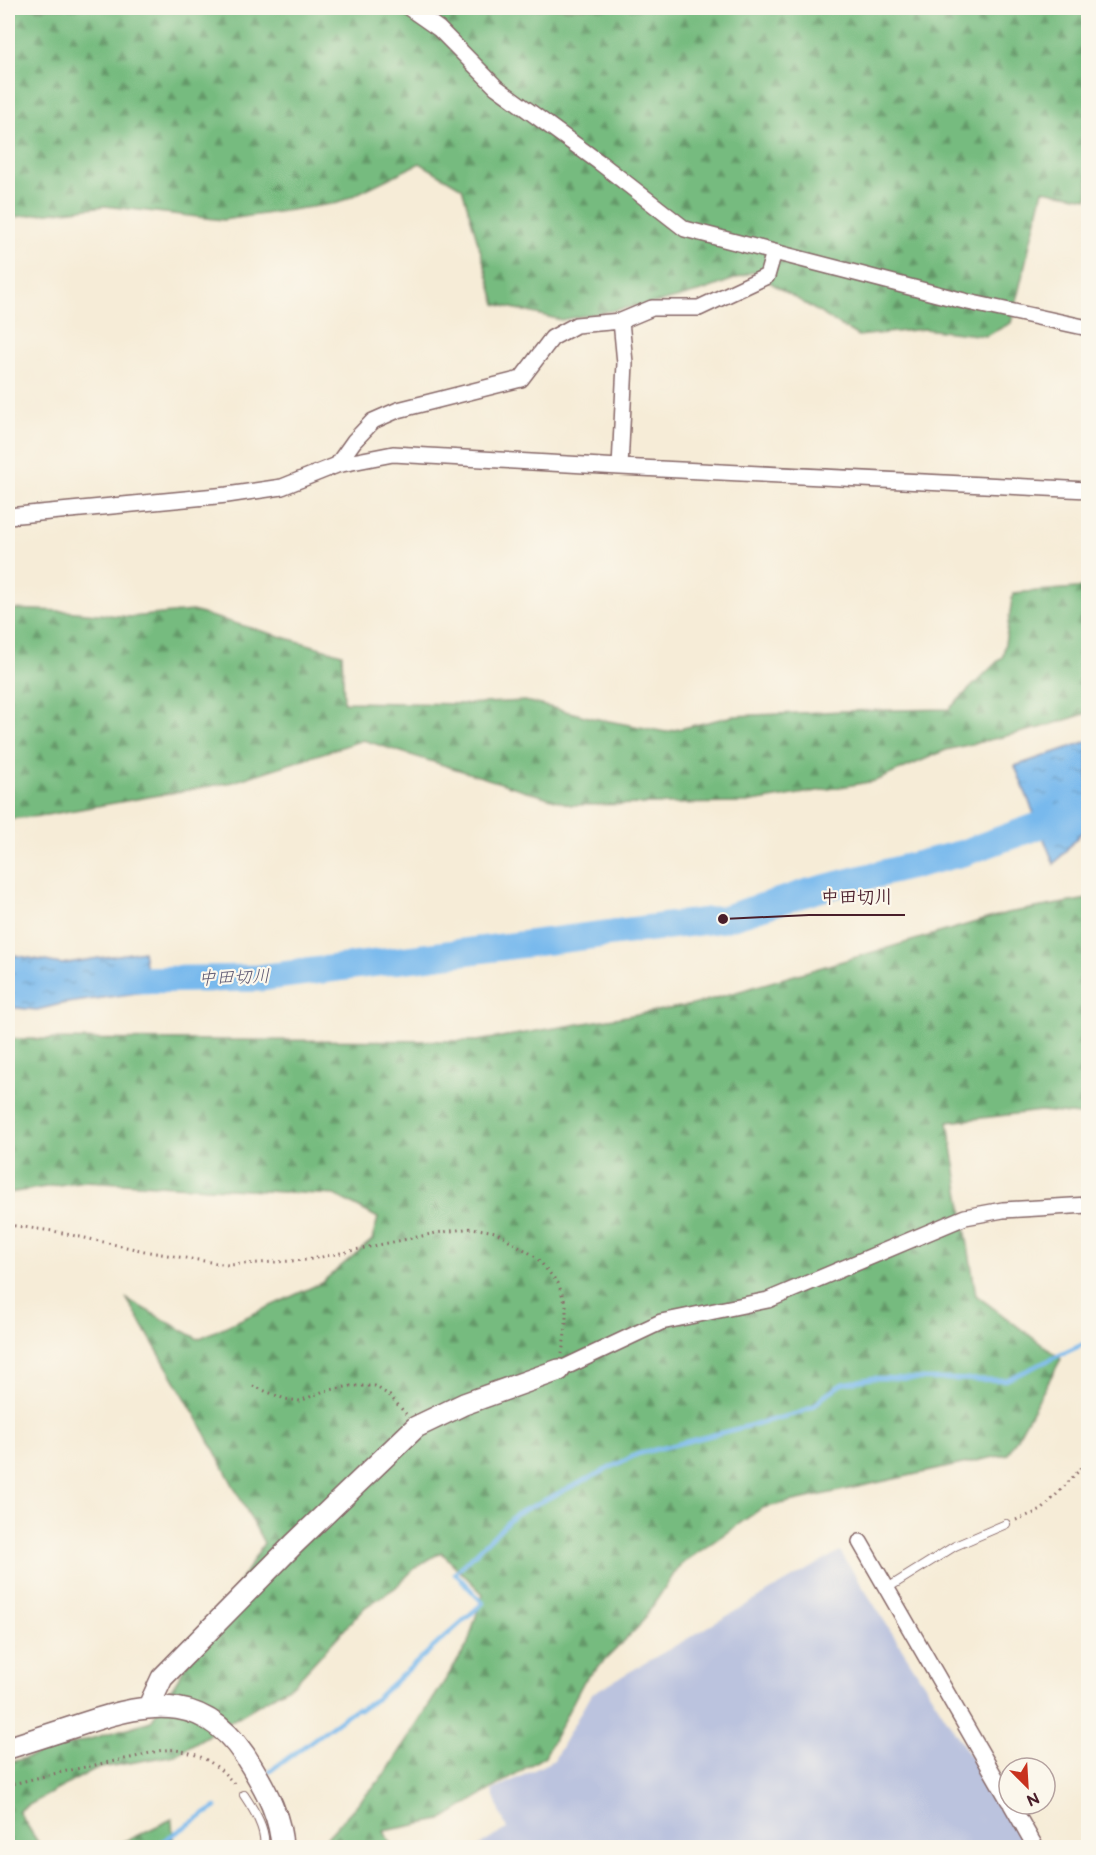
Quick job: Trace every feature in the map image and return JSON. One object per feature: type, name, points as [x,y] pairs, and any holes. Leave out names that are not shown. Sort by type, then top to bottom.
[{"type":"street","points":[[409,8],[439,29],[496,87],[599,162],[685,229],[968,302],[1089,328]]},
{"type":"street","points":[[337,465],[354,441],[373,421],[398,410],[521,378],[552,338],[576,326],[621,321],[652,308],[699,308],[767,276],[774,252]]},
{"type":"street","points":[[620,467],[625,363],[621,321]]},
{"type":"street","points":[[8,516],[227,495],[282,487],[337,465],[393,454],[1089,490]]},
{"type":"street","points":[[149,1706],[162,1678],[294,1545],[416,1427],[464,1404],[559,1370],[661,1322],[768,1300],[965,1217],[1002,1210],[1089,1205]]},
{"type":"street","points":[[861,1542],[997,1780]]},
{"type":"street","points":[[8,1748],[112,1714],[149,1706],[188,1711],[215,1722],[243,1750],[275,1811],[275,1846]]},
{"type":"street","points":[[1018,1816],[1036,1848]]},
{"type":"lane","points":[[886,1589],[955,1546],[1006,1524]]},
{"type":"lane","points":[[244,1796],[251,1805],[266,1838],[275,1846]]},
{"type":"path","points":[[8,1225],[53,1231],[149,1252],[228,1265],[307,1260],[436,1233],[472,1228],[496,1232],[536,1257],[558,1283],[566,1305],[566,1327],[559,1370]]},
{"type":"path","points":[[253,1386],[285,1399],[300,1401],[324,1391],[351,1386],[375,1386],[390,1396],[416,1427]]},
{"type":"path","points":[[1006,1524],[1042,1510],[1089,1461]]},
{"type":"path","points":[[13,1784],[71,1769],[174,1749],[198,1755],[222,1769],[244,1796]]},
{"type":"shaded area","points":[[840,1551],[997,1798],[997,1816],[1008,1816],[1028,1847],[475,1848],[507,1829],[492,1791],[554,1760],[591,1694]]},
{"type":"green space","points":[[8,8],[1088,8],[1088,198],[1043,190],[1011,323],[986,336],[924,329],[858,336],[753,272],[705,290],[665,301],[561,320],[496,304],[462,188],[420,163],[338,203],[223,220],[105,206],[8,218]]},
{"type":"green space","points":[[1088,587],[1088,713],[1040,728],[946,750],[875,781],[747,803],[571,805],[363,740],[233,782],[41,816],[8,819],[8,609],[131,617],[192,611],[342,654],[344,702],[465,704],[525,701],[593,718],[666,732],[733,716],[949,709],[1003,656],[1013,593]]},
{"type":"green space","points":[[1088,899],[1088,1116],[1041,1111],[948,1122],[976,1295],[1061,1359],[1008,1454],[762,1508],[680,1565],[639,1626],[584,1681],[545,1756],[441,1820],[384,1831],[392,1847],[318,1847],[386,1773],[467,1646],[483,1594],[441,1552],[415,1568],[395,1588],[365,1607],[295,1683],[175,1755],[95,1769],[18,1811],[41,1847],[8,1847],[8,1763],[151,1721],[264,1543],[196,1416],[127,1299],[198,1339],[321,1283],[372,1240],[378,1218],[335,1195],[84,1181],[8,1193],[8,1039],[477,1041],[692,1005],[1007,913]]},
{"type":"green space","points":[[172,1819],[173,1840],[163,1847],[113,1847]]},
{"type":"water","points":[[1088,741],[1088,834],[1082,832],[1054,864],[1015,766]]},
{"type":"water","points":[[143,951],[149,991],[61,1004],[37,1010],[8,1007],[8,954],[61,964]]},
{"type":"waterway","name":"中田切川","points":[[112,982],[259,978],[723,919],[812,891],[963,853],[1088,808]]},
{"type":"waterway","points":[[270,1771],[355,1709],[361,1709],[372,1702],[483,1603],[455,1573],[516,1514],[638,1454],[799,1413],[814,1406],[842,1384],[873,1378],[1006,1380],[1088,1342]]},
{"type":"waterway","points":[[152,1848],[216,1807]]},
{"type":"place","name":"中田切川","points":[[723,919]]}]
